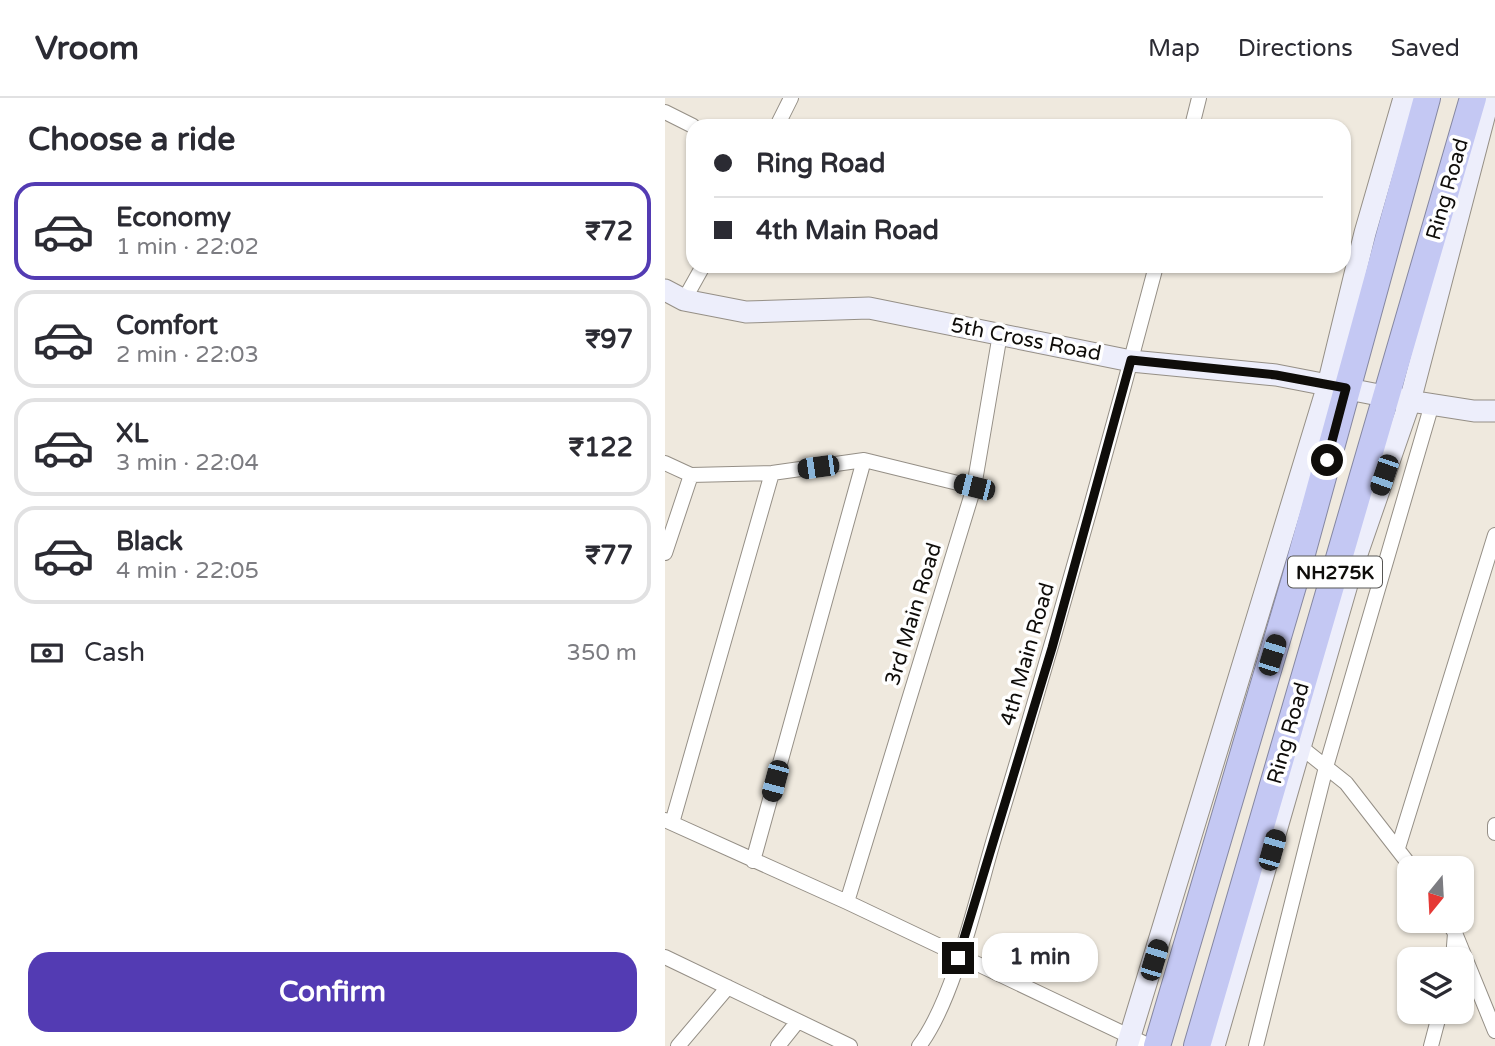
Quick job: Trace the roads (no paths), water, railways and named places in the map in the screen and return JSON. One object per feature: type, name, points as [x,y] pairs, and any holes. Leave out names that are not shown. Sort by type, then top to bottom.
[{"type":"highway","name":"Ring Road","points":[[1157,1046],[1295,579],[1337,387],[1427,98]]},
{"type":"highway","name":"Ring Road","points":[[1198,1046],[1399,398],[1473,98]]},
{"type":"street","points":[[780,119],[791,98]]},
{"type":"street","points":[[1194,119],[1199,98]]},
{"type":"street","points":[[772,473],[669,821],[847,902],[1135,1043],[1337,387],[1364,233],[1404,98]]},
{"type":"street","points":[[1214,1046],[1302,748],[1399,398],[1489,98]]},
{"type":"street","points":[[665,112],[686,122]]},
{"type":"street","points":[[684,300],[699,273]]},
{"type":"street","name":"4th Main Road","points":[[919,1046],[930,1032],[958,958],[1052,648],[1154,273]]},
{"type":"street","name":"5th Cross Road","points":[[665,289],[684,300],[746,312],[869,308],[1131,360],[1276,375],[1485,411]]},
{"type":"street","name":"3rd Main Road","points":[[847,902],[974,487],[1000,334]]},
{"type":"street","points":[[1256,1046],[1326,767],[1432,404]]},
{"type":"street","points":[[1485,411],[1495,425]]},
{"type":"street","points":[[753,861],[864,460]]},
{"type":"street","points":[[665,463],[691,475],[772,473],[864,460],[974,487]]},
{"type":"street","points":[[665,553],[691,475]]},
{"type":"street","points":[[1398,848],[1495,535]]},
{"type":"street","points":[[1302,748],[1346,783],[1404,856]]},
{"type":"street","points":[[1495,825],[1495,833]]},
{"type":"street","points":[[1454,933],[1495,1031]]},
{"type":"street","points":[[665,957],[850,1046]]},
{"type":"street","points":[[678,1046],[728,987]]},
{"type":"street","points":[[778,1046],[799,1021]]},
{"type":"street","points":[[1431,1046],[1437,1024]]}]
